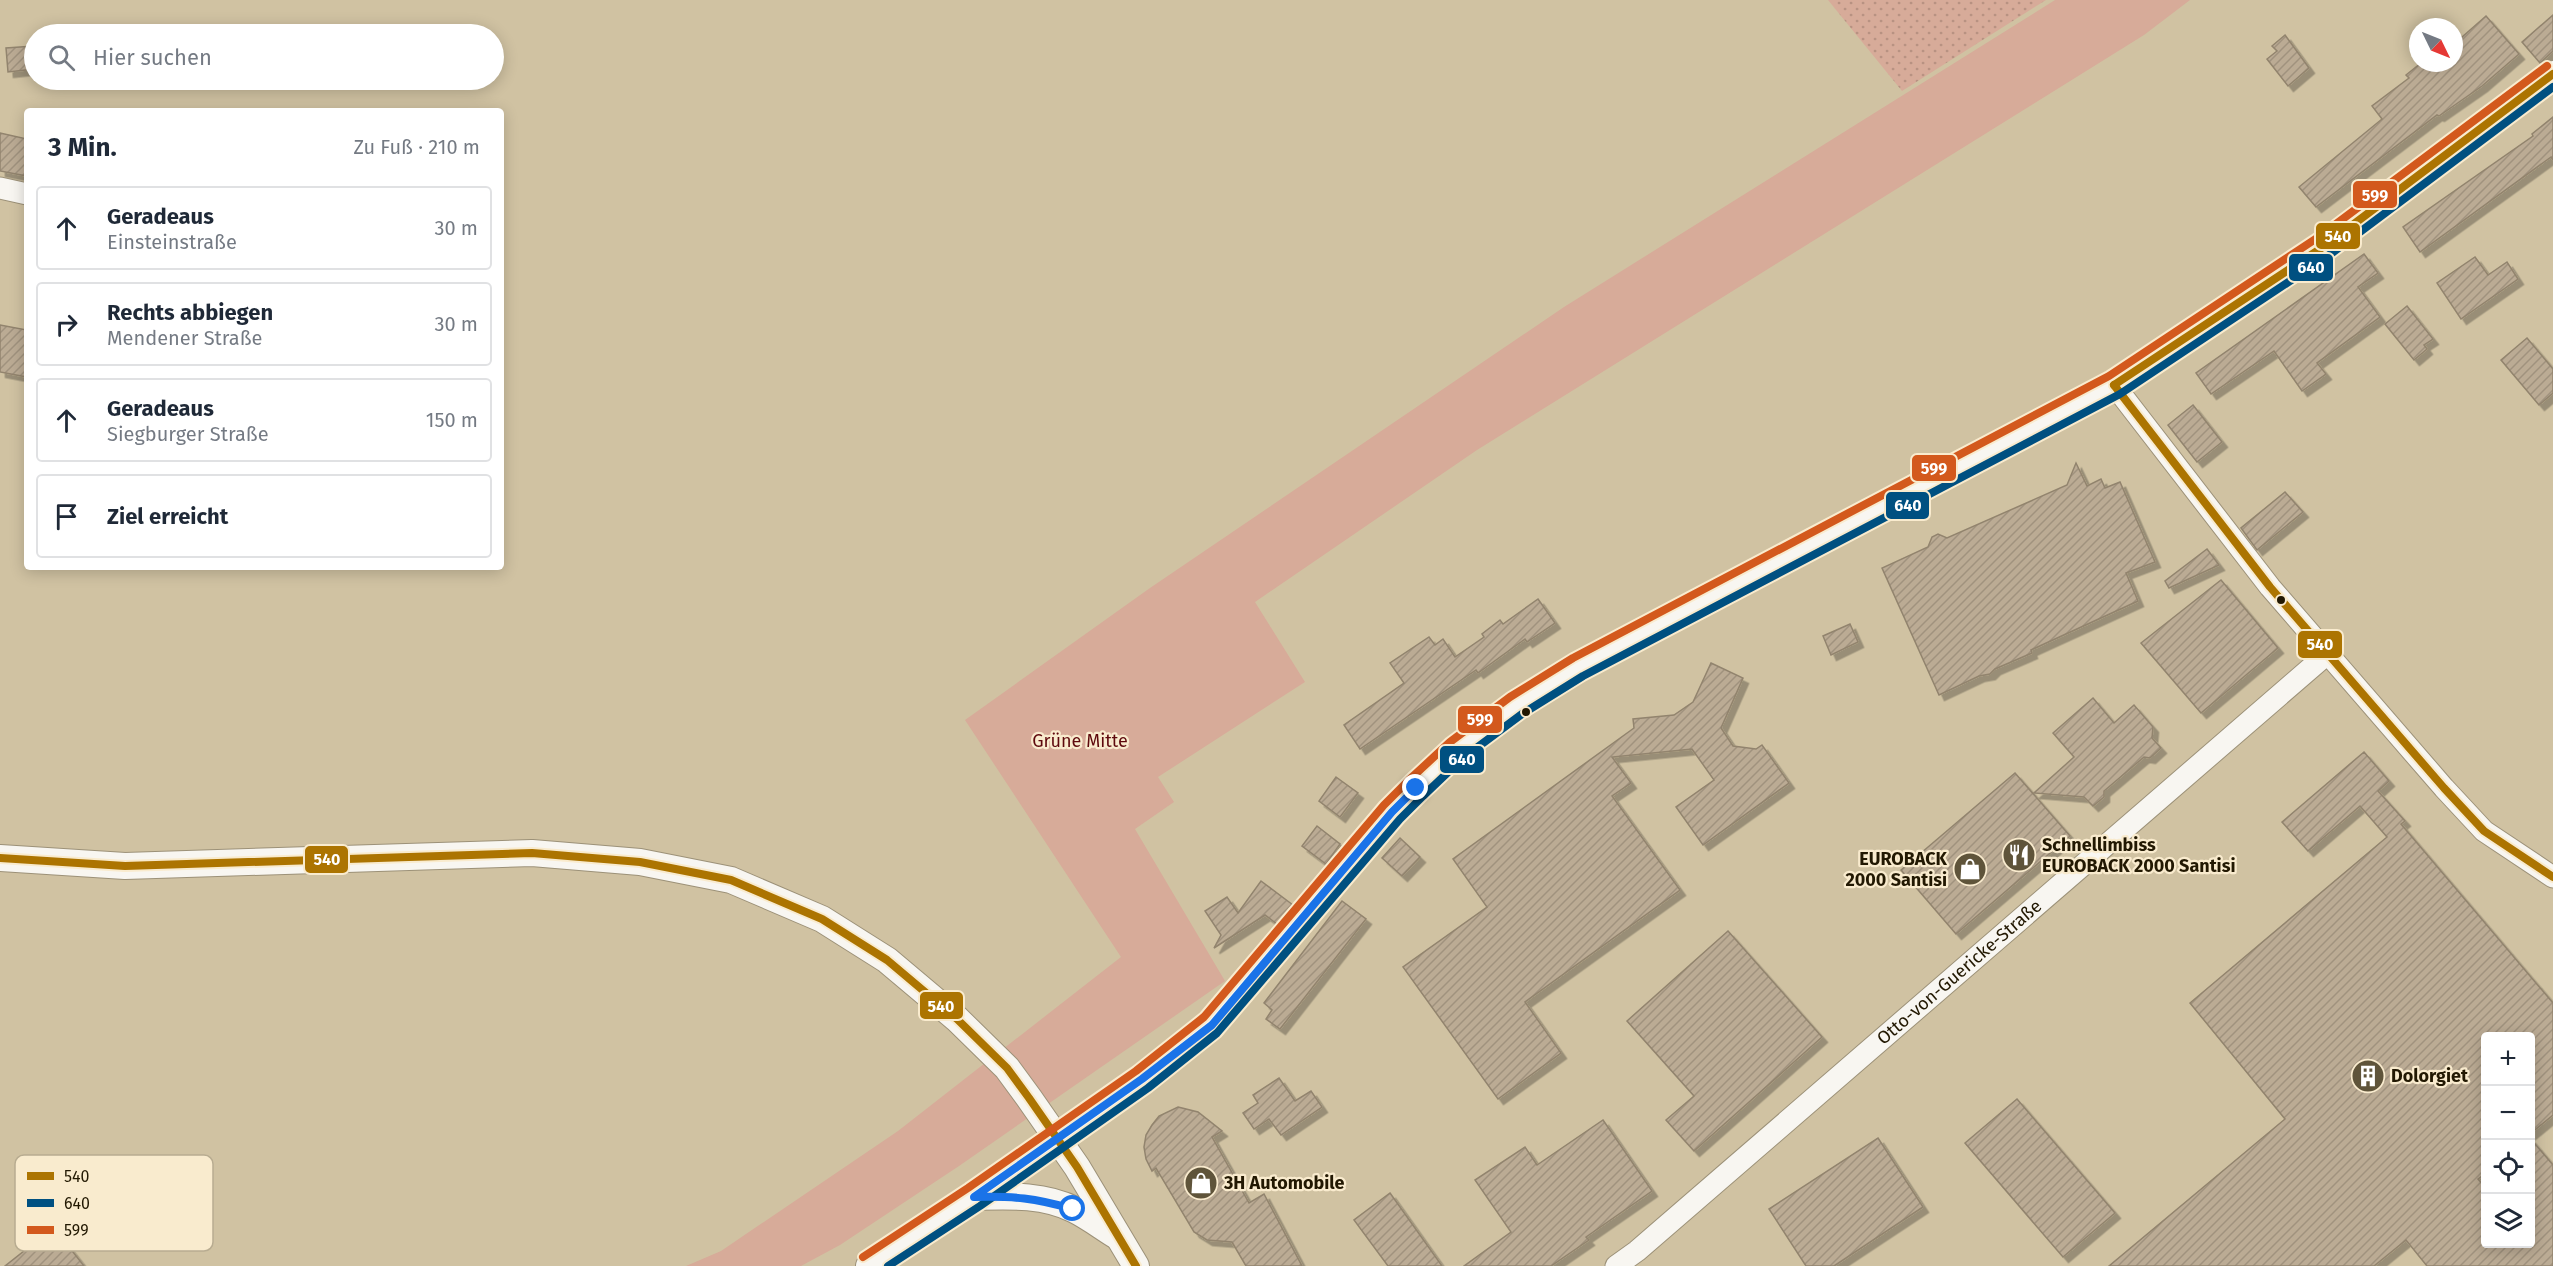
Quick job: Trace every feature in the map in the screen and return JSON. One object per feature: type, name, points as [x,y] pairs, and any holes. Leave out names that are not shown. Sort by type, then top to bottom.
[{"type":"street","points":[[869,1266],[974,1197],[1142,1079],[1212,1025],[1392,812],[1456,750],[1516,705],[1578,667],[2114,385],[2350,228],[2553,74]]},
{"type":"street","points":[[0,188],[24,193]]},
{"type":"street","points":[[2114,385],[2270,587],[2484,831],[2553,877]]},
{"type":"street","name":"Otto-von-Guericke-Straße","points":[[1616,1266],[1644,1258],[2327,654]]},
{"type":"street","points":[[0,858],[125,867],[532,853],[640,862],[731,880],[822,920],[887,960],[957,1019],[1006,1068],[1057,1137],[1136,1266]]},
{"type":"street","points":[[974,1197],[1019,1196],[1038,1199],[1073,1209],[1118,1236]]},
{"type":"green space","points":[[1828,0],[2046,0],[1902,91]]},
{"type":"green space","name":"Grüne Mitte","points":[[2055,0],[2190,0],[2144,35],[1477,450],[1255,602],[1305,682],[1158,777],[1174,802],[1135,829],[1225,981],[959,1166],[840,1245],[801,1266],[686,1266],[721,1251],[898,1131],[1121,957],[965,720],[1150,588],[1564,307]]},
{"type":"building","points":[[2553,15],[2553,51],[2540,63],[2522,42]]},
{"type":"building","points":[[2486,16],[2519,54],[2482,86],[2439,116],[2437,115],[2316,207],[2299,187],[2382,119],[2372,106],[2409,78],[2406,75],[2410,72],[2463,72],[2463,36]]},
{"type":"building","points":[[2285,35],[2309,68],[2288,86],[2267,59],[2277,51],[2272,46]]},
{"type":"building","points":[[24,47],[24,70],[8,72],[6,48]]},
{"type":"building","points":[[2553,117],[2553,160],[2551,157],[2420,252],[2403,227],[2533,136],[2532,134]]},
{"type":"building","points":[[0,133],[24,138],[24,175],[0,171]]},
{"type":"building","points":[[2364,254],[2378,273],[2358,287],[2380,317],[2317,363],[2326,374],[2302,391],[2274,351],[2211,394],[2196,373]]},
{"type":"building","points":[[2475,257],[2488,275],[2507,262],[2518,279],[2461,319],[2437,283]]},
{"type":"building","points":[[2407,306],[2433,339],[2424,345],[2427,349],[2414,360],[2385,324]]},
{"type":"building","points":[[0,325],[24,329],[24,376],[0,372]]},
{"type":"building","points":[[2527,338],[2553,369],[2553,393],[2539,405],[2501,360]]},
{"type":"building","points":[[2193,405],[2222,442],[2197,462],[2168,425]]},
{"type":"building","points":[[2076,463],[2087,486],[2101,479],[2105,488],[2120,482],[2155,562],[2126,573],[2138,601],[2031,650],[2032,653],[1995,669],[1990,674],[1979,676],[1939,695],[1882,568],[1928,547],[1932,537],[1938,534],[1947,538],[2067,485]]},
{"type":"building","points":[[2285,492],[2303,512],[2257,550],[2241,528]]},
{"type":"building","points":[[2207,549],[2219,565],[2169,588],[2165,581]]},
{"type":"building","points":[[2221,580],[2278,648],[2201,713],[2141,643]]},
{"type":"building","points":[[1538,599],[1555,623],[1527,642],[1525,639],[1478,673],[1476,670],[1360,749],[1344,725],[1404,683],[1390,663],[1429,637],[1435,645],[1443,639],[1455,657],[1484,637],[1482,634],[1500,620],[1503,624]]},
{"type":"building","points":[[1850,624],[1858,642],[1831,655],[1823,636]]},
{"type":"building","points":[[1711,663],[1743,678],[1721,728],[1733,746],[1756,749],[1762,745],[1789,783],[1703,845],[1676,807],[1714,780],[1692,749],[1612,757],[1631,783],[1612,796],[1680,890],[1525,1002],[1561,1053],[1498,1099],[1403,967],[1487,907],[1453,859],[1634,728],[1633,719],[1674,715],[1693,702]]},
{"type":"building","points":[[2093,698],[2114,723],[2134,705],[2153,727],[2152,738],[2161,748],[2150,758],[2144,757],[2104,791],[2104,797],[2093,806],[2084,797],[2034,793],[2074,757],[2053,733]]},
{"type":"building","name":"Dolorgiet","points":[[2364,752],[2389,781],[2378,791],[2405,821],[2401,824],[2553,1003],[2553,1115],[2535,1130],[2535,1032],[2481,1032],[2481,1177],[2478,1179],[2481,1182],[2481,1248],[2535,1248],[2535,1144],[2553,1165],[2553,1266],[2427,1266],[2406,1240],[2374,1266],[2109,1266],[2285,1119],[2190,1003],[2387,837],[2360,806],[2308,851],[2282,822]]},
{"type":"building","points":[[2015,773],[2070,836],[1956,934],[1901,870]]},
{"type":"building","points":[[1336,777],[1358,793],[1340,817],[1319,801]]},
{"type":"building","points":[[1317,826],[1340,844],[1326,864],[1302,846]]},
{"type":"building","points":[[1400,838],[1420,857],[1402,876],[1382,858]]},
{"type":"building","points":[[1261,881],[1293,905],[1277,924],[1265,915],[1214,948],[1221,935],[1205,911],[1227,897],[1238,913]]},
{"type":"building","points":[[1342,901],[1366,919],[1280,1029],[1266,1019],[1272,1010],[1264,1003]]},
{"type":"building","points":[[1728,931],[1822,1037],[1694,1151],[1666,1120],[1694,1096],[1627,1021]]},
{"type":"building","points":[[1279,1078],[1295,1101],[1311,1091],[1322,1107],[1281,1135],[1269,1119],[1254,1129],[1243,1113],[1258,1103],[1253,1095]]},
{"type":"building","points":[[2017,1099],[2115,1213],[2063,1257],[1965,1143]]},
{"type":"building","name":"3H Automobile","points":[[1178,1107],[1198,1112],[1222,1131],[1212,1137],[1249,1203],[1264,1194],[1302,1266],[1246,1266],[1232,1242],[1207,1240],[1194,1232],[1156,1168],[1152,1171],[1146,1159],[1144,1147],[1146,1135],[1159,1116]]},
{"type":"building","points":[[1603,1120],[1652,1191],[1586,1237],[1589,1240],[1551,1266],[1464,1266],[1511,1232],[1475,1180],[1525,1147],[1537,1165]]},
{"type":"building","points":[[1878,1138],[1923,1207],[1834,1266],[1806,1266],[1769,1209]]},
{"type":"building","points":[[1390,1193],[1442,1266],[1388,1266],[1354,1220]]},
{"type":"building","points":[[24,1251],[72,1251],[84,1266],[5,1266]]},
{"type":"transit line","name":"599","points":[[863,1257],[968,1188],[1136,1071],[1204,1017],[1384,805],[1450,742],[1510,697],[1573,658],[2109,376],[2320,236],[2547,66]]},
{"type":"transit line","name":"540","points":[[2114,385],[2326,245],[2553,74]]},
{"type":"transit line","name":"640","points":[[888,1266],[980,1206],[1148,1088],[1217,1033],[1400,819],[1463,758],[1522,714],[1583,676],[2120,394],[2332,253],[2553,87]]},
{"type":"transit line","name":"540","points":[[2114,385],[2270,587],[2444,788],[2484,831],[2553,877]]},
{"type":"transit line","name":"540","points":[[0,858],[125,866],[532,853],[640,862],[731,880],[822,919],[887,960],[957,1019],[1007,1068],[1029,1098],[1077,1167],[1136,1266]]},
{"type":"place","name":"Schnellimbiss EUROBACK 2000 Santisi","points":[[2019,855]]},
{"type":"place","name":"EUROBACK 2000 Santisi","points":[[1970,869]]},
{"type":"place","name":"Dolorgiet","points":[[2368,1076]]},
{"type":"place","name":"3H Automobile","points":[[1201,1183]]},
{"type":"route","points":[[1073,1209],[1019,1196],[974,1197],[1142,1079],[1212,1025],[1392,812],[1416,788]]}]
